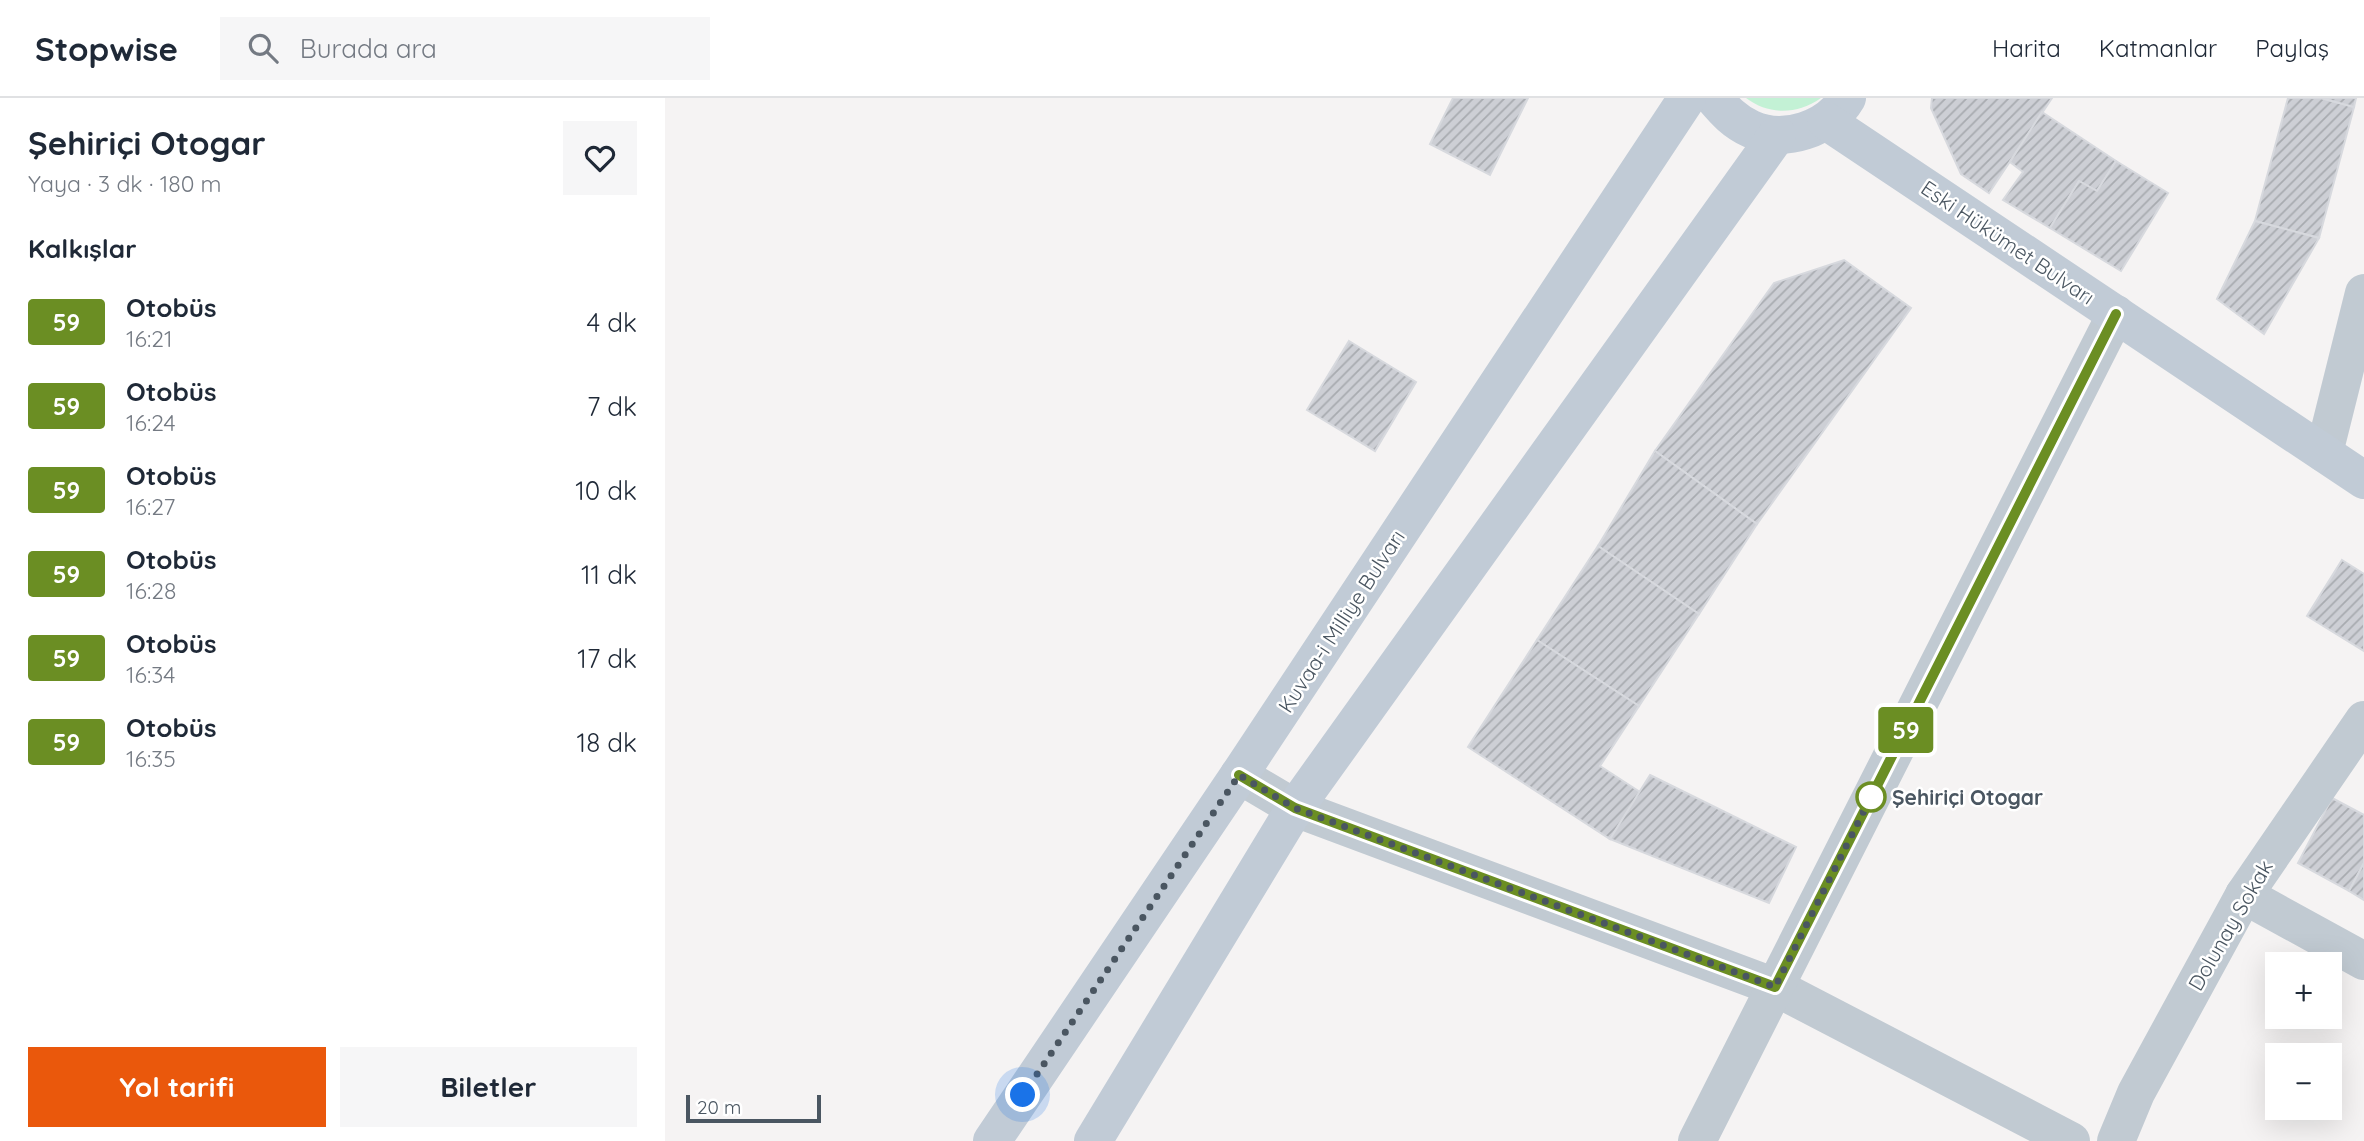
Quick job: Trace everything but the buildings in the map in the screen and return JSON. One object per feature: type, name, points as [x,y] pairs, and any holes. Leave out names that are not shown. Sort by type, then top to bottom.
[{"type":"main road","name":"Kuvaa-i Milliye Bulvarı","points":[[992,1141],[1239,775],[1686,98]]},
{"type":"main road","points":[[1714,98],[1729,117],[1752,130],[1777,135],[1803,132],[1837,109]]},
{"type":"main road","name":"Eski Hükümet Bulvarı","points":[[1837,109],[2116,314],[2364,480]]},
{"type":"main road","points":[[1093,1141],[1295,808],[1777,135]]},
{"type":"street","points":[[2325,453],[2364,293]]},
{"type":"street","points":[[1697,1141],[2116,314]]},
{"type":"street","name":"Dolunay Sokak","points":[[2116,1141],[2136,1093],[2244,895],[2364,720]]},
{"type":"street","points":[[1239,775],[1295,808],[1775,987],[2071,1141]]},
{"type":"street","points":[[2244,895],[2364,961]]},
{"type":"green space","points":[[1746,98],[1821,98],[1803,107],[1784,111],[1765,108]]},
{"type":"bus line","name":"59","points":[[1239,775],[1295,808],[1775,987],[2116,314]]},
{"type":"place","name":"Şehiriçi Otogar","points":[[1871,797]]},
{"type":"route","points":[[1023,1095],[1239,775],[1295,808],[1775,987],[1876,787],[1871,797]]}]
